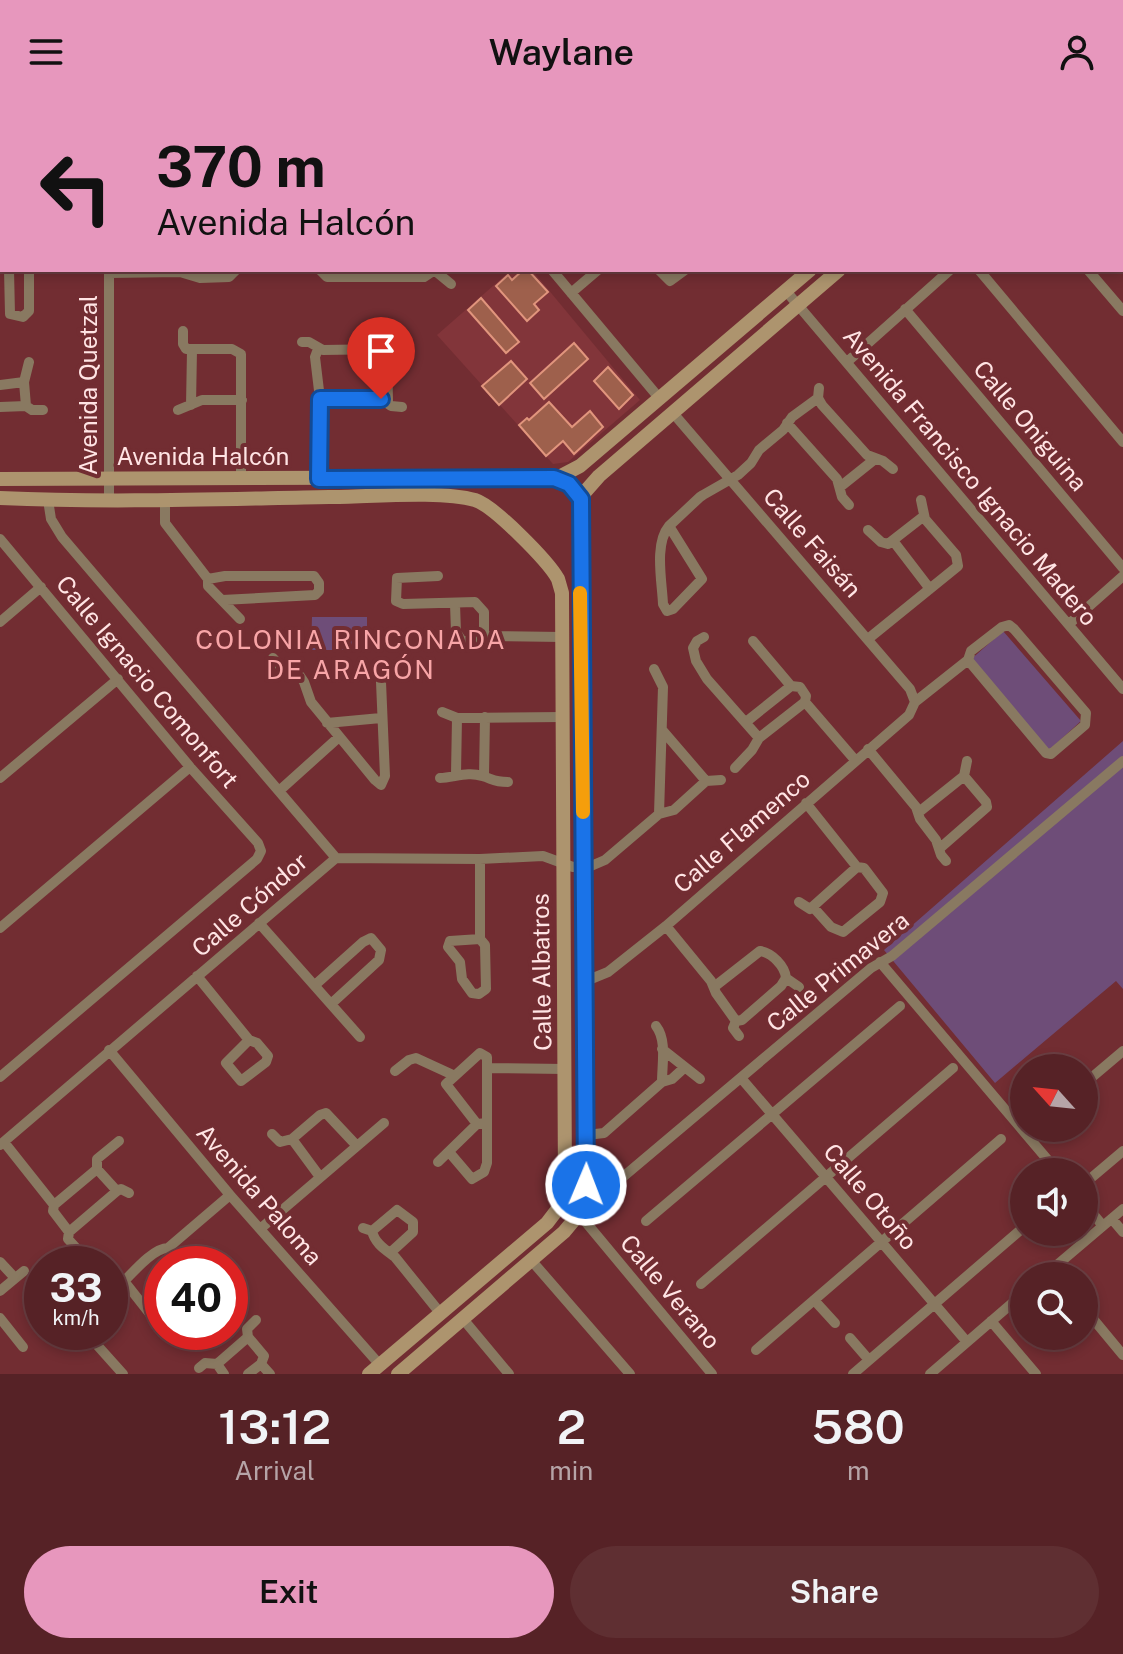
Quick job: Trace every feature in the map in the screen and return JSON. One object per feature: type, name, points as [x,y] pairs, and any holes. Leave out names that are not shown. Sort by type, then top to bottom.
[{"type":"street","points":[[9,272],[10,314],[23,317],[29,311],[29,272]]},
{"type":"street","points":[[109,272],[189,272],[200,278],[229,277],[234,272]]},
{"type":"street","name":"Avenida Quetzal","points":[[109,272],[109,500]]},
{"type":"street","points":[[322,272],[327,277],[424,277],[432,272]]},
{"type":"street","points":[[435,272],[451,284]]},
{"type":"street","points":[[554,272],[660,399]]},
{"type":"street","points":[[571,293],[596,272]]},
{"type":"street","points":[[661,272],[670,281],[682,272]]},
{"type":"street","name":"Avenida Halcón","points":[[0,479],[554,478],[580,466],[808,272]]},
{"type":"street","points":[[847,362],[948,272]]},
{"type":"street","points":[[981,272],[1123,442]]},
{"type":"street","points":[[1090,272],[1123,311]]},
{"type":"street","points":[[554,478],[569,484],[581,499],[591,483],[799,305],[830,273]]},
{"type":"street","name":"Avenida Francisco Ignacio Madero","points":[[786,291],[1123,689]]},
{"type":"street","name":"Calle Oniguina","points":[[905,309],[1123,568]]},
{"type":"street","points":[[183,331],[184,346],[192,350],[239,351],[242,357],[241,479]]},
{"type":"street","points":[[302,342],[309,342],[318,349],[387,349],[388,403]]},
{"type":"street","points":[[318,349],[315,357],[320,399],[319,479]]},
{"type":"street","points":[[191,405],[192,350]]},
{"type":"street","points":[[26,406],[24,382],[29,362]]},
{"type":"street","points":[[0,385],[24,382]]},
{"type":"street","points":[[669,526],[702,579],[673,609],[667,611],[663,604],[661,540],[669,526],[703,495],[746,468],[759,450],[818,393],[822,405],[867,455],[893,469]]},
{"type":"street","points":[[320,399],[381,399],[402,407]]},
{"type":"street","points":[[178,410],[202,400],[242,400]]},
{"type":"street","points":[[0,407],[26,406],[31,410],[43,410]]},
{"type":"street","name":"Calle Faisán","points":[[673,413],[910,689],[915,702]]},
{"type":"street","points":[[787,423],[837,479],[842,497],[849,505]]},
{"type":"street","points":[[840,487],[875,459]]},
{"type":"street","points":[[492,509],[492,495],[502,478]]},
{"type":"street","name":"Avenida Halcón","points":[[0,498],[439,497],[473,500],[492,509]]},
{"type":"street","name":"Calle Albatros","points":[[579,1214],[586,1185],[587,1135],[581,499]]},
{"type":"street","points":[[48,500],[51,519],[62,537],[336,858]]},
{"type":"street","points":[[165,500],[165,523],[208,579],[208,586],[240,619]]},
{"type":"street","points":[[868,639],[956,569],[959,562],[924,516],[921,500]]},
{"type":"street","name":"Calle Albatros","points":[[492,509],[551,569],[561,586],[565,1186],[560,1206]]},
{"type":"street","points":[[868,530],[888,544],[924,516]]},
{"type":"street","name":"Calle Ignacio Comonfort","points":[[0,539],[190,767],[258,843],[261,851],[257,859],[0,1077]]},
{"type":"street","points":[[894,542],[930,589]]},
{"type":"street","points":[[551,569],[565,568],[580,557]]},
{"type":"street","points":[[208,579],[225,576],[312,576],[319,583],[315,595],[222,600]]},
{"type":"street","points":[[438,576],[397,578],[396,601],[403,604],[455,604],[473,601],[484,612],[484,636]]},
{"type":"street","points":[[1069,624],[1123,576]]},
{"type":"street","points":[[0,622],[41,587]]},
{"type":"street","points":[[455,604],[459,639],[478,641],[484,636],[562,637]]},
{"type":"street","name":"Calle Flamenco","points":[[586,981],[608,972],[666,926],[909,715],[915,702],[968,660],[971,651],[1002,627],[1012,627],[1086,713],[1085,725],[1051,754],[1046,753],[968,660]]},
{"type":"street","points":[[704,637],[694,645],[699,666],[759,738]]},
{"type":"street","points":[[753,641],[791,686]]},
{"type":"street","points":[[273,658],[281,667],[300,676],[311,702],[327,723],[375,780],[383,784],[382,677],[395,668]]},
{"type":"street","points":[[654,669],[663,687],[659,814]]},
{"type":"street","points":[[0,778],[118,679]]},
{"type":"street","points":[[735,768],[759,738],[805,702],[806,696],[802,689],[791,686],[746,722]]},
{"type":"street","points":[[805,702],[855,760]]},
{"type":"street","points":[[442,712],[457,718],[563,717]]},
{"type":"street","points":[[484,776],[485,717]]},
{"type":"street","points":[[327,723],[381,718]]},
{"type":"street","points":[[456,774],[457,718]]},
{"type":"street","points":[[663,731],[706,781]]},
{"type":"street","points":[[279,791],[339,737]]},
{"type":"street","points":[[868,749],[919,812],[920,819],[936,840],[946,861]]},
{"type":"street","points":[[919,812],[964,776],[967,761]]},
{"type":"street","name":"Calle Primavera","points":[[579,1214],[1123,761]]},
{"type":"street","points":[[0,928],[190,767]]},
{"type":"street","points":[[440,778],[456,774],[484,776],[492,782],[508,782]]},
{"type":"street","points":[[939,849],[987,807],[964,776]]},
{"type":"street","points":[[584,867],[605,860],[659,814],[674,810],[706,781],[721,780]]},
{"type":"street","points":[[806,803],[857,867],[864,868],[883,889],[880,902],[843,932],[831,927],[813,907]]},
{"type":"street","name":"Calle Cóndor","points":[[2,1144],[336,858],[543,856],[563,865],[584,867]]},
{"type":"street","points":[[480,859],[480,939],[485,945],[486,989],[483,993],[474,994],[462,979],[460,962],[448,947],[450,941],[480,939]]},
{"type":"street","points":[[799,902],[808,910],[813,907],[857,867]]},
{"type":"street","points":[[259,923],[360,1037]]},
{"type":"street","points":[[666,926],[714,987],[736,1021]]},
{"type":"street","points":[[315,985],[363,942],[371,938],[377,942],[381,950],[379,960],[331,1004]]},
{"type":"street","points":[[714,987],[760,951],[772,956],[784,970],[786,978],[799,987]]},
{"type":"street","points":[[880,962],[1010,1111]]},
{"type":"street","points":[[197,976],[249,1040]]},
{"type":"street","points":[[736,1021],[742,1020],[786,978]]},
{"type":"street","points":[[646,1221],[900,1006]]},
{"type":"street","points":[[736,1021],[733,1028],[739,1036]]},
{"type":"street","points":[[656,1026],[661,1035],[662,1082]]},
{"type":"street","points":[[662,1049],[700,1079]]},
{"type":"street","name":"Avenida Paloma","points":[[109,1050],[374,1370]]},
{"type":"street","points":[[1098,1072],[1123,1051]]},
{"type":"street","points":[[449,1152],[475,1179],[487,1163],[482,1123],[487,1068],[486,1055],[480,1053],[447,1081],[446,1087],[482,1123]]},
{"type":"street","points":[[395,1071],[416,1058],[453,1075]]},
{"type":"street","points":[[487,1068],[565,1069]]},
{"type":"street","points":[[587,1135],[604,1133],[662,1082],[672,1079],[684,1068]]},
{"type":"street","points":[[701,1284],[953,1068]]},
{"type":"street","name":"Calle Otoño","points":[[741,1078],[967,1342]]},
{"type":"street","points":[[272,1134],[283,1143],[326,1113],[357,1146]]},
{"type":"street","points":[[260,1229],[384,1123]]},
{"type":"street","points":[[438,1162],[482,1123]]},
{"type":"street","points":[[292,1139],[320,1177]]},
{"type":"street","points":[[756,1350],[1001,1139]]},
{"type":"street","points":[[117,1191],[97,1169],[97,1159],[119,1141]]},
{"type":"street","points":[[2,1144],[54,1205]]},
{"type":"street","points":[[1098,1172],[1123,1151]]},
{"type":"street","points":[[69,1232],[53,1211],[54,1205],[97,1169]]},
{"type":"street","points":[[74,1246],[68,1239],[69,1232],[117,1191],[121,1189],[129,1193]]},
{"type":"street","points":[[170,1246],[230,1195]]},
{"type":"street","points":[[374,1370],[547,1223],[560,1206]]},
{"type":"street","name":"Calle Verano","points":[[560,1206],[579,1214],[712,1374]]},
{"type":"street","points":[[1064,1262],[1123,1209]]},
{"type":"street","points":[[390,1253],[413,1232],[413,1222],[397,1210],[368,1230],[441,1314]]},
{"type":"street","points":[[398,1374],[564,1232],[579,1214]]},
{"type":"street","points":[[1098,1215],[1123,1232]]},
{"type":"street","points":[[853,1374],[1010,1239]]},
{"type":"street","points":[[531,1260],[630,1374]]},
{"type":"street","points":[[0,1262],[20,1274],[0,1291]]},
{"type":"street","points":[[128,1278],[144,1264]]},
{"type":"street","points":[[128,1286],[144,1306]]},
{"type":"street","points":[[814,1300],[835,1323]]},
{"type":"street","points":[[932,1373],[1010,1305]]},
{"type":"street","points":[[0,1318],[23,1347]]},
{"type":"street","points":[[463,1319],[509,1374]]},
{"type":"street","points":[[248,1328],[256,1320]]},
{"type":"street","points":[[991,1321],[1036,1374]]},
{"type":"street","points":[[1098,1325],[1123,1355]]},
{"type":"street","points":[[248,1337],[264,1356],[261,1364],[248,1374]]},
{"type":"street","points":[[850,1338],[869,1360]]},
{"type":"street","points":[[101,1350],[123,1374]]},
{"type":"street","points":[[199,1368],[205,1363],[217,1364],[233,1350]]},
{"type":"street","points":[[217,1364],[224,1374]]},
{"type":"street","points":[[261,1364],[270,1374]]},
{"type":"shaded area","points":[[509,272],[534,272],[640,400],[568,462],[553,464],[437,335]]},
{"type":"shaded area","points":[[312,617],[367,617],[367,650],[311,650]]},
{"type":"shaded area","points":[[1003,631],[1081,721],[1047,752],[968,662]]},
{"type":"shaded area","points":[[1123,741],[1123,989],[1116,981],[1029,1054],[1010,1054],[1010,1070],[995,1083],[884,950]]},
{"type":"building","points":[[521,272],[530,272],[548,292],[534,304],[539,310],[527,321],[496,286],[508,275],[512,280]]},
{"type":"building","points":[[481,298],[519,342],[506,353],[468,310]]},
{"type":"building","points":[[574,343],[588,359],[544,399],[530,383]]},
{"type":"building","points":[[511,361],[527,379],[499,405],[482,386]]},
{"type":"building","points":[[608,367],[633,395],[619,409],[594,381]]},
{"type":"building","points":[[549,402],[572,427],[590,411],[603,427],[574,454],[563,441],[546,456],[519,425]]},
{"type":"slow traffic","points":[[580,593],[583,812]]},
{"type":"district","name":"COLONIA RINCONADA DE ARAGÓN","points":[[351,655]]},
{"type":"route","points":[[381,399],[320,399],[319,479],[554,478],[569,484],[581,499],[586,1185]]}]
